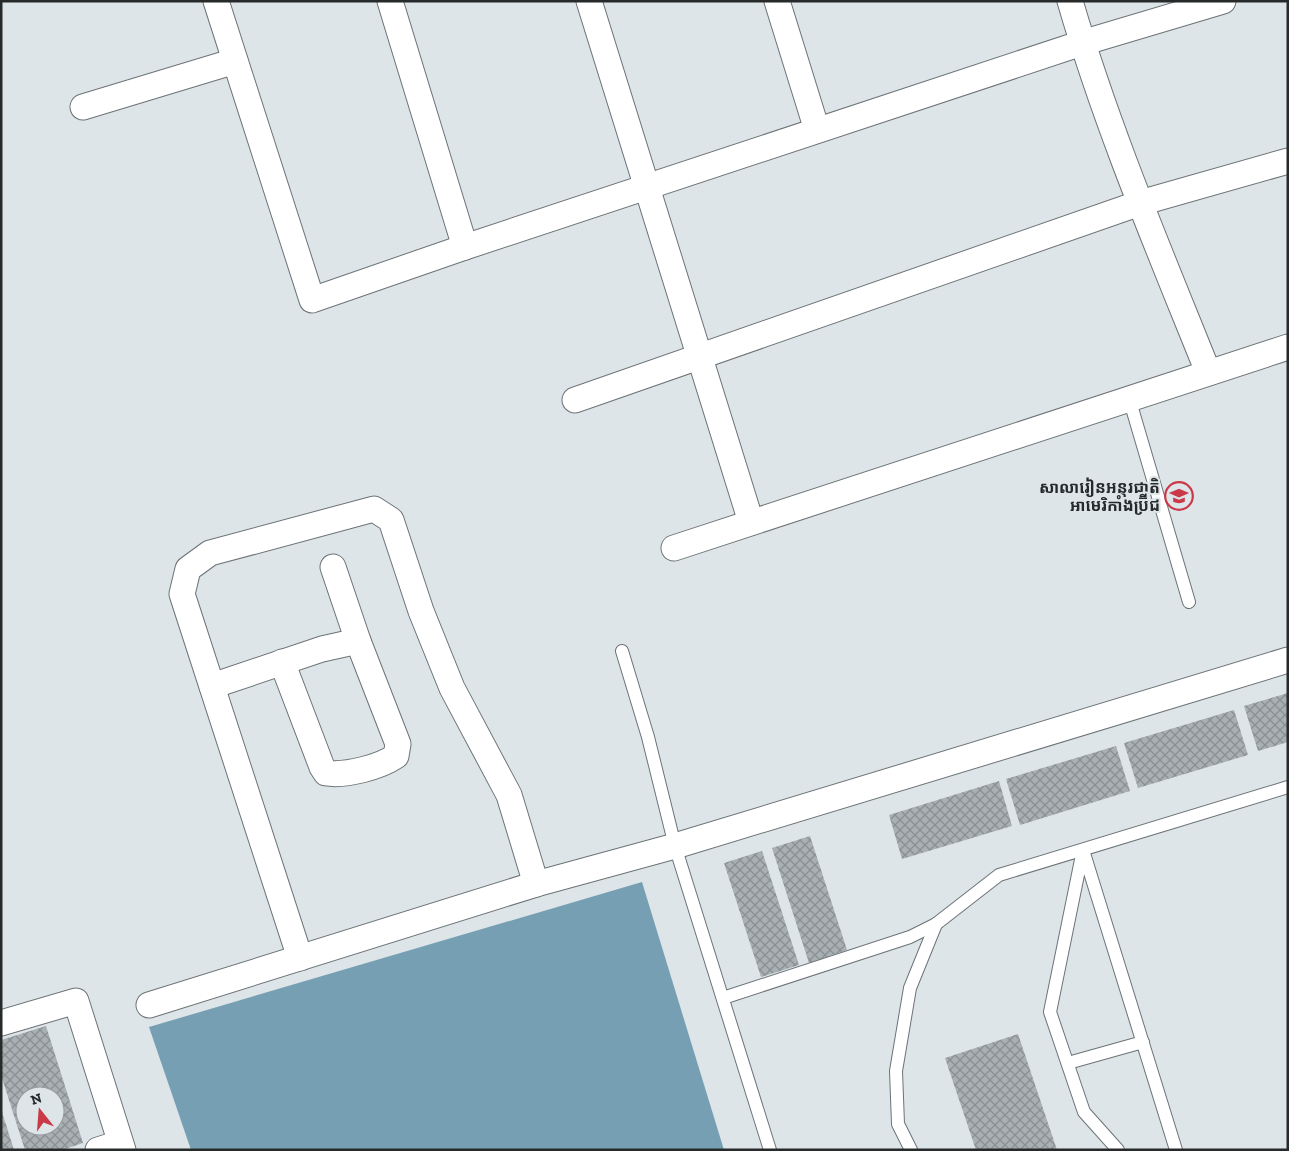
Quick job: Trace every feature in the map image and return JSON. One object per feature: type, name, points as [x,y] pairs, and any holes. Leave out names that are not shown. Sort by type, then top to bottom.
[{"type":"street","points":[[216,1],[312,300],[464,247],[1082,43],[1223,1]]},
{"type":"street","points":[[390,1],[464,247]]},
{"type":"street","points":[[589,1],[751,522]]},
{"type":"street","points":[[777,1],[817,130]]},
{"type":"street","points":[[1070,1],[1082,43],[1140,202],[1208,372]]},
{"type":"street","points":[[83,106],[235,61]]},
{"type":"street","points":[[575,400],[1140,202],[1288,161]]},
{"type":"street","points":[[674,548],[1288,347]]},
{"type":"street","points":[[300,958],[182,594],[188,569],[210,553],[374,509],[391,520],[421,611],[452,688],[509,795],[536,884]]},
{"type":"street","points":[[282,662],[322,767],[326,773],[349,772],[386,763],[396,756],[398,744],[358,641],[333,567]]},
{"type":"street","points":[[212,686],[322,649],[358,641]]},
{"type":"street","points":[[149,1006],[536,884],[675,846],[1288,660]]},
{"type":"street","points":[[1,1023],[76,1001],[114,1148]]},
{"type":"lane","points":[[1128,398],[1189,602]]},
{"type":"lane","points":[[622,651],[648,737],[675,846],[770,1150]]},
{"type":"lane","points":[[723,998],[910,937],[936,924],[999,875],[1288,787]]},
{"type":"lane","points":[[1083,850],[1176,1150]]},
{"type":"lane","points":[[1083,850],[1050,1012],[1084,1112],[1118,1150]]},
{"type":"lane","points":[[911,1150],[898,1124],[896,1071],[910,988],[936,924]]},
{"type":"lane","points":[[1068,1063],[1143,1042]]},
{"type":"water","points":[[642,882],[724,1150],[191,1150],[149,1027]]},
{"type":"building","points":[[1288,693],[1288,742],[1258,751],[1244,706]]},
{"type":"building","points":[[1234,710],[1248,755],[1138,788],[1124,743]]},
{"type":"building","points":[[1116,746],[1130,791],[1020,825],[1006,779]]},
{"type":"building","points":[[999,781],[1012,826],[902,859],[889,815]]},
{"type":"building","points":[[810,836],[847,950],[809,963],[772,848]]},
{"type":"building","points":[[762,851],[799,965],[761,977],[724,863]]},
{"type":"building","points":[[46,1026],[65,1086],[15,1086],[15,1119],[1,1075],[1,1040]]},
{"type":"building","points":[[1018,1034],[1057,1150],[976,1150],[945,1058]]},
{"type":"building","points":[[65,1086],[83,1143],[62,1150],[25,1150],[21,1136],[65,1136]]},
{"type":"building","points":[[2,1112],[14,1150],[1,1150]]},
{"type":"place","name":"សាលារៀនអន្តរជាតិ អាមេរិកាំងប្រ៊ីជ","points":[[1179,496]]}]
